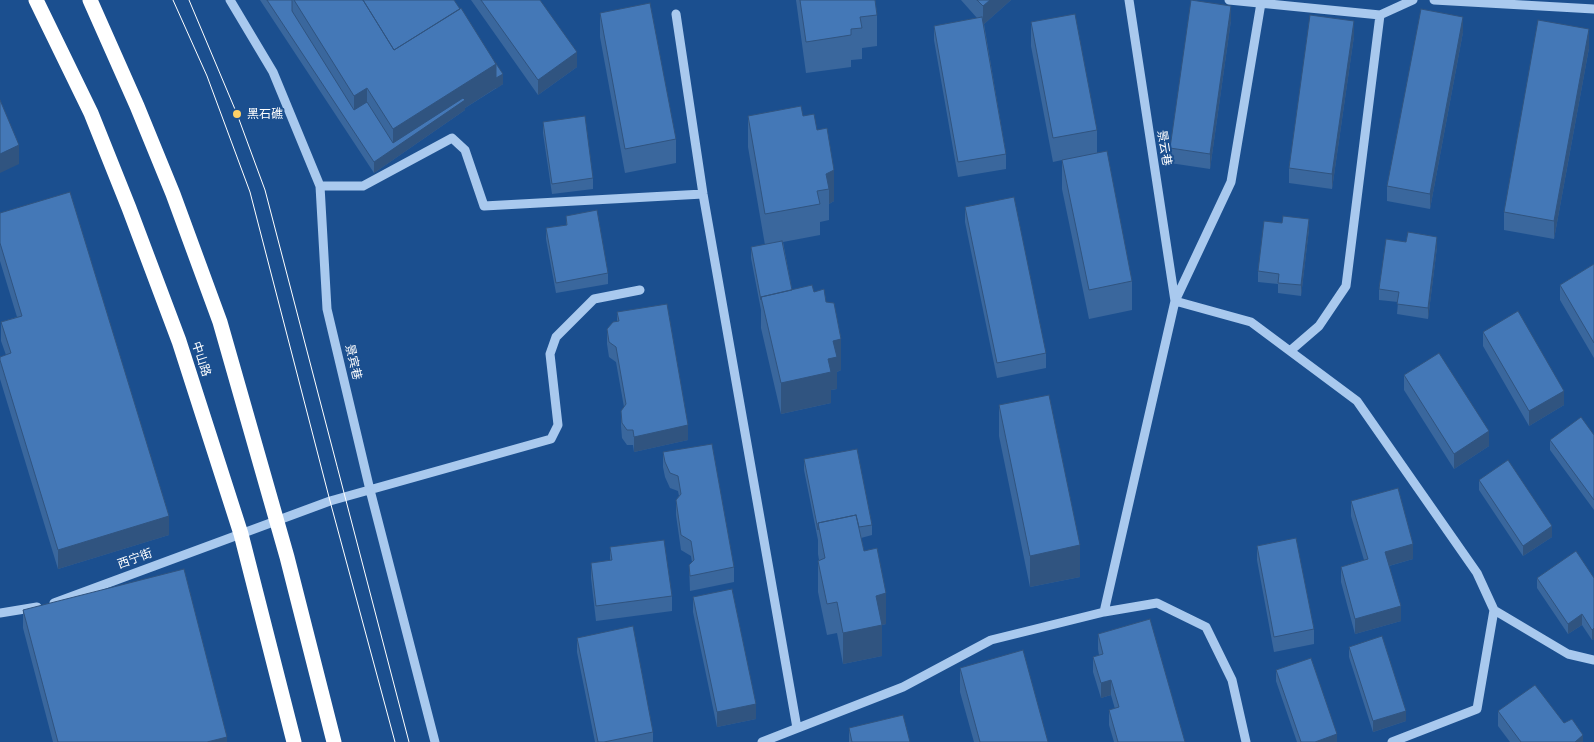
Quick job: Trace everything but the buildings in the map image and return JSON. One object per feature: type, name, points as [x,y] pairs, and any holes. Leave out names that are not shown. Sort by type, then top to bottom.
[{"type":"highway","name":"中山路","points":[[36,0],[91,113],[179,341],[241,534],[294,742]]},
{"type":"highway","points":[[90,0],[173,194],[220,322],[288,557],[334,742]]},
{"type":"street","name":"景宾巷","points":[[230,0],[273,72],[320,186],[327,309],[370,490],[435,742]]},
{"type":"street","name":"景云巷","points":[[1129,0],[1175,301]]},
{"type":"street","points":[[1229,0],[1380,15],[1413,0]]},
{"type":"street","points":[[1434,0],[1594,9]]},
{"type":"street","points":[[1104,612],[1175,301],[1231,182],[1261,3]]},
{"type":"street","points":[[676,14],[703,194],[798,728]]},
{"type":"street","points":[[1290,351],[1319,326],[1346,286],[1380,15]]},
{"type":"street","points":[[320,186],[363,186],[452,138],[465,150],[484,206],[703,194]]},
{"type":"street","name":"西宁街","points":[[0,613],[50,605],[330,502],[551,438],[558,424],[550,354],[556,337],[594,299],[640,290]]},
{"type":"street","points":[[1175,301],[1251,322],[1356,401],[1477,573],[1494,610],[1477,709],[1392,742]]},
{"type":"street","points":[[762,742],[903,687],[991,640],[1104,612],[1157,603],[1206,627],[1232,680],[1246,742]]},
{"type":"street","points":[[1494,610],[1568,654],[1594,660]]},
{"type":"tram line","points":[[173,0],[207,76],[250,192],[395,742]]},
{"type":"tram line","points":[[189,0],[237,114],[265,190],[409,742]]},
{"type":"place","name":"黑石礁","points":[[237,114]]}]
